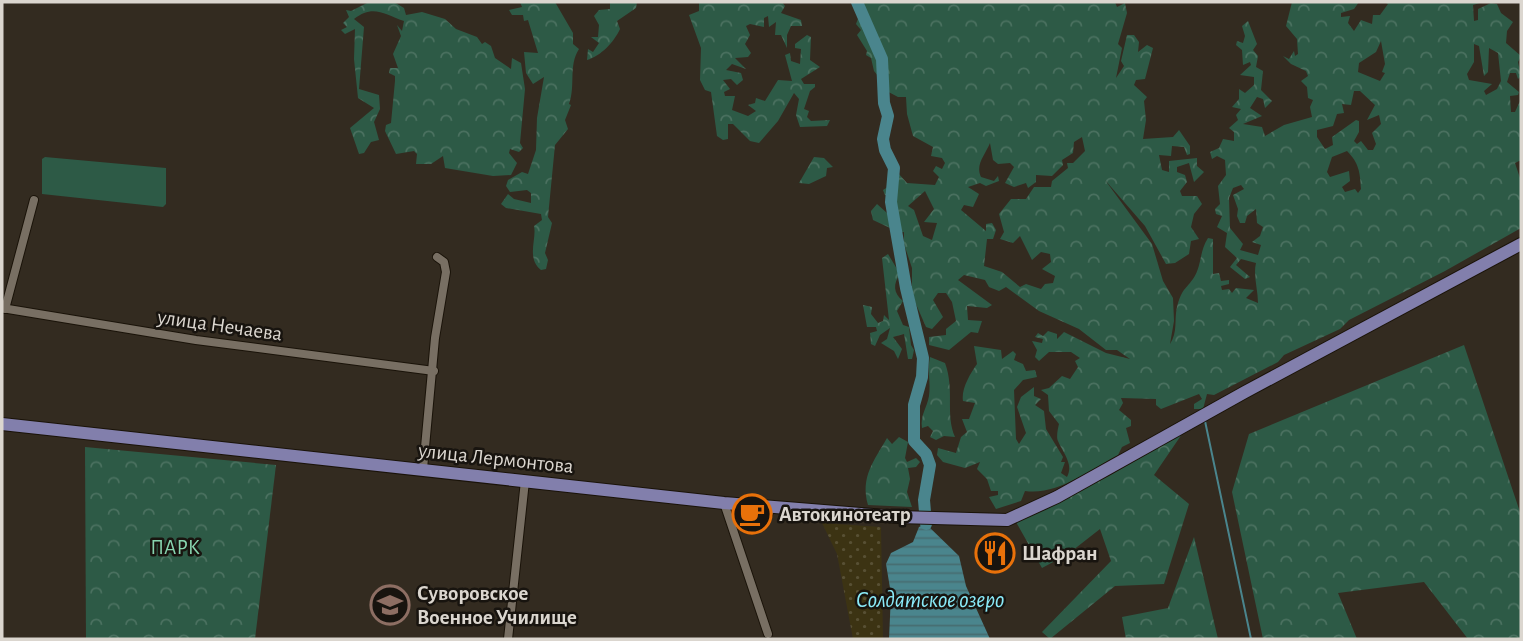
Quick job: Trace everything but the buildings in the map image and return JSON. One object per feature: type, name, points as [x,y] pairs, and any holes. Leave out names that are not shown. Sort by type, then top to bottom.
[{"type":"main road","name":"улица Лермонтова","points":[[2,424],[730,504],[987,521],[1017,517],[1057,497],[1245,392],[1521,244]]},
{"type":"street","points":[[3,308],[34,200]]},
{"type":"street","points":[[423,469],[436,338],[446,272],[444,262],[437,257]]},
{"type":"street","name":"улица Нечаева","points":[[3,308],[196,340],[434,371]]},
{"type":"street","points":[[508,639],[525,481]]},
{"type":"street","points":[[730,504],[768,634]]},
{"type":"green space","points":[[394,2],[404,8],[406,15],[422,12],[445,19],[456,29],[477,37],[482,44],[485,42],[491,46],[495,58],[511,69],[512,58],[521,63],[525,89],[520,143],[523,148],[519,152],[510,149],[509,153],[517,163],[511,175],[493,176],[445,168],[443,156],[431,164],[416,164],[417,154],[414,151],[396,154],[385,131],[386,125],[391,123],[395,81],[395,76],[389,73],[390,68],[398,68],[393,54],[401,36],[397,25],[402,31],[404,21],[373,11],[354,19],[364,27],[359,89],[379,95],[380,109],[374,122],[379,140],[371,142],[364,153],[359,154],[350,128],[374,108],[358,98],[354,59],[355,29],[345,34],[341,30],[347,27],[343,23],[349,17],[346,10],[351,11],[367,3]]},
{"type":"green space","points":[[520,2],[555,2],[573,33],[573,44],[579,49],[574,62],[571,105],[565,120],[568,129],[555,145],[548,217],[552,223],[545,253],[548,260],[546,269],[541,270],[533,254],[534,226],[542,220],[541,214],[506,208],[501,204],[508,194],[514,199],[531,203],[531,193],[527,190],[510,192],[506,186],[508,180],[522,172],[528,174],[536,150],[537,118],[544,77],[533,84],[526,73],[524,52],[538,53],[528,20],[524,21],[523,15],[512,15],[509,10],[522,7]]},
{"type":"green space","points":[[610,2],[637,2],[636,8],[617,21],[620,29],[611,43],[602,52],[587,60],[588,49],[593,52],[599,43],[591,37],[598,37],[599,25],[594,16],[599,10],[610,9]]},
{"type":"green space","points":[[699,2],[782,2],[785,6],[781,13],[801,20],[802,26],[791,26],[787,35],[787,48],[781,35],[775,35],[776,22],[769,27],[768,16],[764,18],[764,27],[750,24],[746,26],[750,35],[745,44],[751,53],[748,57],[735,58],[746,69],[732,64],[726,70],[741,73],[743,80],[737,85],[731,79],[723,80],[730,89],[724,92],[725,96],[735,96],[732,110],[748,116],[756,111],[748,105],[755,103],[756,98],[765,101],[778,80],[792,81],[785,55],[790,53],[791,61],[800,64],[801,49],[795,48],[795,44],[807,35],[811,37],[810,60],[820,67],[801,79],[804,84],[815,84],[804,109],[809,111],[807,117],[811,121],[830,120],[827,126],[800,127],[796,115],[799,99],[794,93],[778,121],[759,143],[750,141],[733,124],[728,124],[728,139],[723,140],[717,136],[711,92],[705,90],[700,80],[701,48],[689,15],[699,11]]},
{"type":"green space","points":[[851,2],[1115,2],[1117,7],[1125,3],[1127,13],[1118,44],[1122,48],[1116,78],[1124,66],[1121,61],[1127,35],[1134,35],[1139,42],[1138,52],[1147,45],[1153,48],[1145,79],[1136,80],[1134,85],[1147,97],[1144,101],[1146,120],[1143,139],[1173,137],[1179,130],[1190,146],[1190,154],[1187,155],[1184,147],[1172,146],[1171,156],[1159,155],[1162,170],[1169,172],[1169,161],[1197,158],[1197,166],[1204,172],[1194,182],[1189,163],[1177,167],[1177,172],[1185,175],[1187,182],[1180,191],[1182,196],[1197,196],[1202,204],[1194,214],[1191,227],[1199,239],[1191,241],[1189,254],[1175,263],[1166,264],[1145,226],[1105,180],[1152,244],[1163,281],[1173,298],[1174,321],[1170,344],[1179,301],[1196,274],[1208,238],[1213,239],[1213,274],[1219,273],[1221,281],[1229,280],[1229,284],[1221,286],[1222,290],[1229,289],[1232,293],[1236,288],[1254,290],[1246,298],[1258,303],[1256,263],[1241,259],[1236,265],[1250,277],[1245,279],[1230,267],[1237,258],[1225,247],[1227,233],[1217,227],[1222,216],[1216,214],[1215,209],[1220,204],[1218,186],[1226,175],[1225,160],[1217,156],[1212,159],[1210,152],[1219,148],[1223,139],[1234,141],[1234,132],[1229,128],[1238,120],[1236,115],[1241,109],[1232,107],[1239,99],[1239,89],[1245,93],[1254,85],[1254,77],[1240,75],[1251,65],[1250,62],[1243,65],[1242,50],[1236,45],[1237,41],[1243,43],[1245,36],[1242,26],[1248,21],[1257,44],[1253,50],[1258,56],[1256,67],[1263,71],[1261,90],[1272,101],[1265,108],[1263,99],[1257,97],[1250,108],[1262,116],[1243,124],[1262,127],[1265,136],[1284,125],[1312,117],[1310,107],[1313,100],[1308,98],[1307,87],[1301,81],[1308,76],[1306,71],[1291,64],[1283,56],[1289,59],[1294,51],[1295,56],[1298,54],[1297,39],[1286,26],[1292,2],[1359,2],[1354,9],[1341,13],[1341,17],[1350,16],[1348,23],[1354,31],[1361,20],[1372,24],[1373,15],[1380,15],[1388,4],[1384,2],[1483,2],[1473,5],[1474,21],[1478,20],[1478,9],[1491,3],[1497,4],[1501,13],[1513,22],[1507,31],[1506,43],[1521,56],[1518,62],[1521,76],[1518,79],[1516,73],[1510,73],[1507,82],[1519,92],[1518,95],[1510,96],[1511,112],[1515,112],[1520,101],[1521,160],[1515,163],[1521,181],[1521,228],[1349,320],[1340,329],[1284,355],[1278,362],[1214,395],[1207,394],[1203,409],[1194,409],[1194,404],[1202,399],[1199,394],[1161,409],[1156,405],[1156,399],[1121,398],[1123,403],[1119,410],[1131,420],[1131,426],[1126,428],[1130,443],[1122,447],[1118,455],[1061,485],[1025,491],[1021,501],[996,509],[989,497],[998,495],[998,491],[991,491],[987,479],[977,469],[980,462],[965,468],[943,462],[937,455],[938,448],[956,453],[961,437],[967,432],[962,419],[969,419],[975,403],[963,401],[963,392],[977,364],[974,346],[1001,350],[1002,359],[1013,351],[1016,354],[1014,360],[1023,364],[1026,371],[1035,370],[1037,377],[1023,380],[1014,390],[1016,439],[1019,444],[1026,433],[1017,407],[1021,397],[1034,387],[1034,396],[1041,399],[1035,405],[1044,411],[1046,429],[1063,457],[1061,462],[1065,462],[1061,473],[1067,477],[1069,463],[1057,439],[1059,424],[1049,411],[1048,395],[1041,390],[1049,388],[1062,376],[1070,379],[1078,367],[1075,361],[1080,358],[1071,352],[1049,352],[1039,361],[1035,357],[1037,350],[1032,341],[1042,343],[1043,339],[1035,337],[1038,333],[1043,336],[1048,331],[1057,334],[1057,339],[1064,332],[1106,353],[1130,359],[1117,350],[1106,350],[1079,329],[1039,311],[1006,287],[999,291],[989,287],[985,280],[964,275],[958,280],[992,305],[987,308],[967,306],[968,320],[982,321],[978,333],[971,332],[949,350],[929,345],[929,337],[946,335],[946,329],[956,321],[952,302],[946,293],[938,293],[933,300],[943,317],[932,329],[926,327],[912,295],[912,268],[904,244],[904,232],[892,234],[890,228],[873,220],[871,211],[877,204],[887,213],[896,213],[893,197],[885,195],[883,190],[891,185],[897,166],[898,173],[907,183],[935,185],[939,177],[933,171],[936,166],[942,169],[945,163],[942,158],[931,156],[933,147],[913,136],[906,97],[898,97],[881,88],[882,81],[874,71],[871,58],[866,55],[867,51],[857,35],[861,30],[856,24],[859,16]],"holes":[[[1381,41],[1385,64],[1382,72],[1385,73],[1380,81],[1358,72],[1359,63],[1376,52]],[[1474,44],[1479,46],[1484,76],[1488,72],[1489,48],[1498,53],[1501,81],[1497,89],[1486,95],[1484,91],[1492,84],[1469,80],[1467,74],[1474,62]],[[1354,91],[1360,91],[1375,105],[1367,120],[1379,115],[1381,124],[1372,133],[1376,144],[1373,150],[1368,150],[1361,141],[1357,144],[1354,141],[1359,132],[1359,121],[1356,120],[1332,137],[1333,145],[1325,149],[1317,137],[1317,130],[1333,126],[1337,114],[1344,113],[1342,104],[1351,105]],[[1082,137],[1085,151],[1073,163],[1067,163],[1068,168],[1052,181],[1051,187],[1034,187],[1026,199],[1011,199],[999,214],[1004,232],[1000,239],[1013,243],[1020,236],[1032,260],[1041,252],[1050,254],[1051,262],[1042,269],[1055,276],[1053,283],[1045,284],[1041,289],[1026,284],[1020,287],[1002,272],[984,266],[987,239],[993,239],[996,230],[992,223],[986,224],[986,231],[961,210],[964,205],[973,207],[979,194],[968,187],[980,183],[986,186],[999,181],[998,176],[994,181],[981,177],[979,173],[980,164],[990,143],[993,160],[998,164],[1010,163],[1014,167],[1005,183],[1014,187],[1026,183],[1028,188],[1036,182],[1036,175],[1052,176],[1063,165],[1062,160],[1073,153],[1074,142]],[[1347,151],[1358,168],[1361,189],[1358,193],[1355,189],[1345,192],[1342,187],[1350,181],[1349,171],[1330,177],[1327,172],[1332,157]],[[1241,185],[1244,189],[1233,195],[1240,223],[1245,223],[1247,216],[1256,209],[1257,223],[1263,227],[1260,236],[1252,242],[1261,245],[1258,255],[1240,250],[1243,244],[1230,228],[1229,198],[1233,188]],[[925,191],[934,209],[924,222],[937,223],[932,240],[923,236],[914,210],[908,206]]]},
{"type":"green space","points":[[45,157],[166,168],[166,204],[163,207],[42,194],[42,159]]},
{"type":"green space","points":[[814,157],[824,158],[833,167],[827,168],[826,176],[809,184],[799,183]]},
{"type":"green space","points":[[888,254],[900,274],[895,288],[903,301],[897,311],[903,325],[909,327],[914,350],[912,359],[908,359],[904,334],[893,337],[902,349],[898,359],[894,351],[881,343],[887,339],[890,328],[880,335],[875,346],[871,344],[870,333],[877,331],[876,327],[867,327],[863,305],[872,307],[871,314],[878,323],[883,321],[884,315],[889,320],[882,258]]},
{"type":"green space","points":[[1464,345],[1521,515],[1521,639],[1468,639],[1424,582],[1338,593],[1357,639],[1263,639],[1232,492],[1249,434]]},
{"type":"green space","points":[[930,357],[945,363],[955,437],[944,436],[936,440],[930,437],[933,431],[928,426],[922,428],[929,396]]},
{"type":"green space","points":[[1182,434],[1154,475],[1189,504],[1164,584],[1115,586],[1050,639],[1042,632],[1111,561],[1100,529],[1068,554],[1042,568],[1016,522],[1109,476]]},
{"type":"green space","points":[[899,437],[908,442],[905,458],[907,462],[916,458],[920,462],[916,467],[908,468],[910,479],[907,492],[912,507],[868,505],[866,486],[873,462],[887,438],[892,444]]},
{"type":"green space","name":"ПАРК","points":[[85,447],[276,465],[255,639],[86,639]]},
{"type":"green space","points":[[1194,537],[1218,639],[1126,639],[1122,617],[1168,608]]},
{"type":"sand","points":[[822,523],[881,527],[883,639],[853,639],[837,554]]},
{"type":"water","name":"Солдатское озеро","points":[[926,524],[959,556],[966,586],[990,639],[889,639],[891,594],[886,564],[891,553],[913,542],[919,527]]},
{"type":"waterway","points":[[857,2],[882,59],[884,103],[888,116],[883,139],[894,168],[891,202],[906,288],[923,358],[922,377],[914,405],[914,441],[926,454],[930,465],[924,500],[926,524]]},
{"type":"waterway","points":[[1205,421],[1251,639]]},
{"type":"place","name":"Автокинотеатр","points":[[752,514]]},
{"type":"place","name":"Шафран","points":[[995,553]]},
{"type":"place","name":"Суворовское Военное Училище","points":[[390,605]]}]
